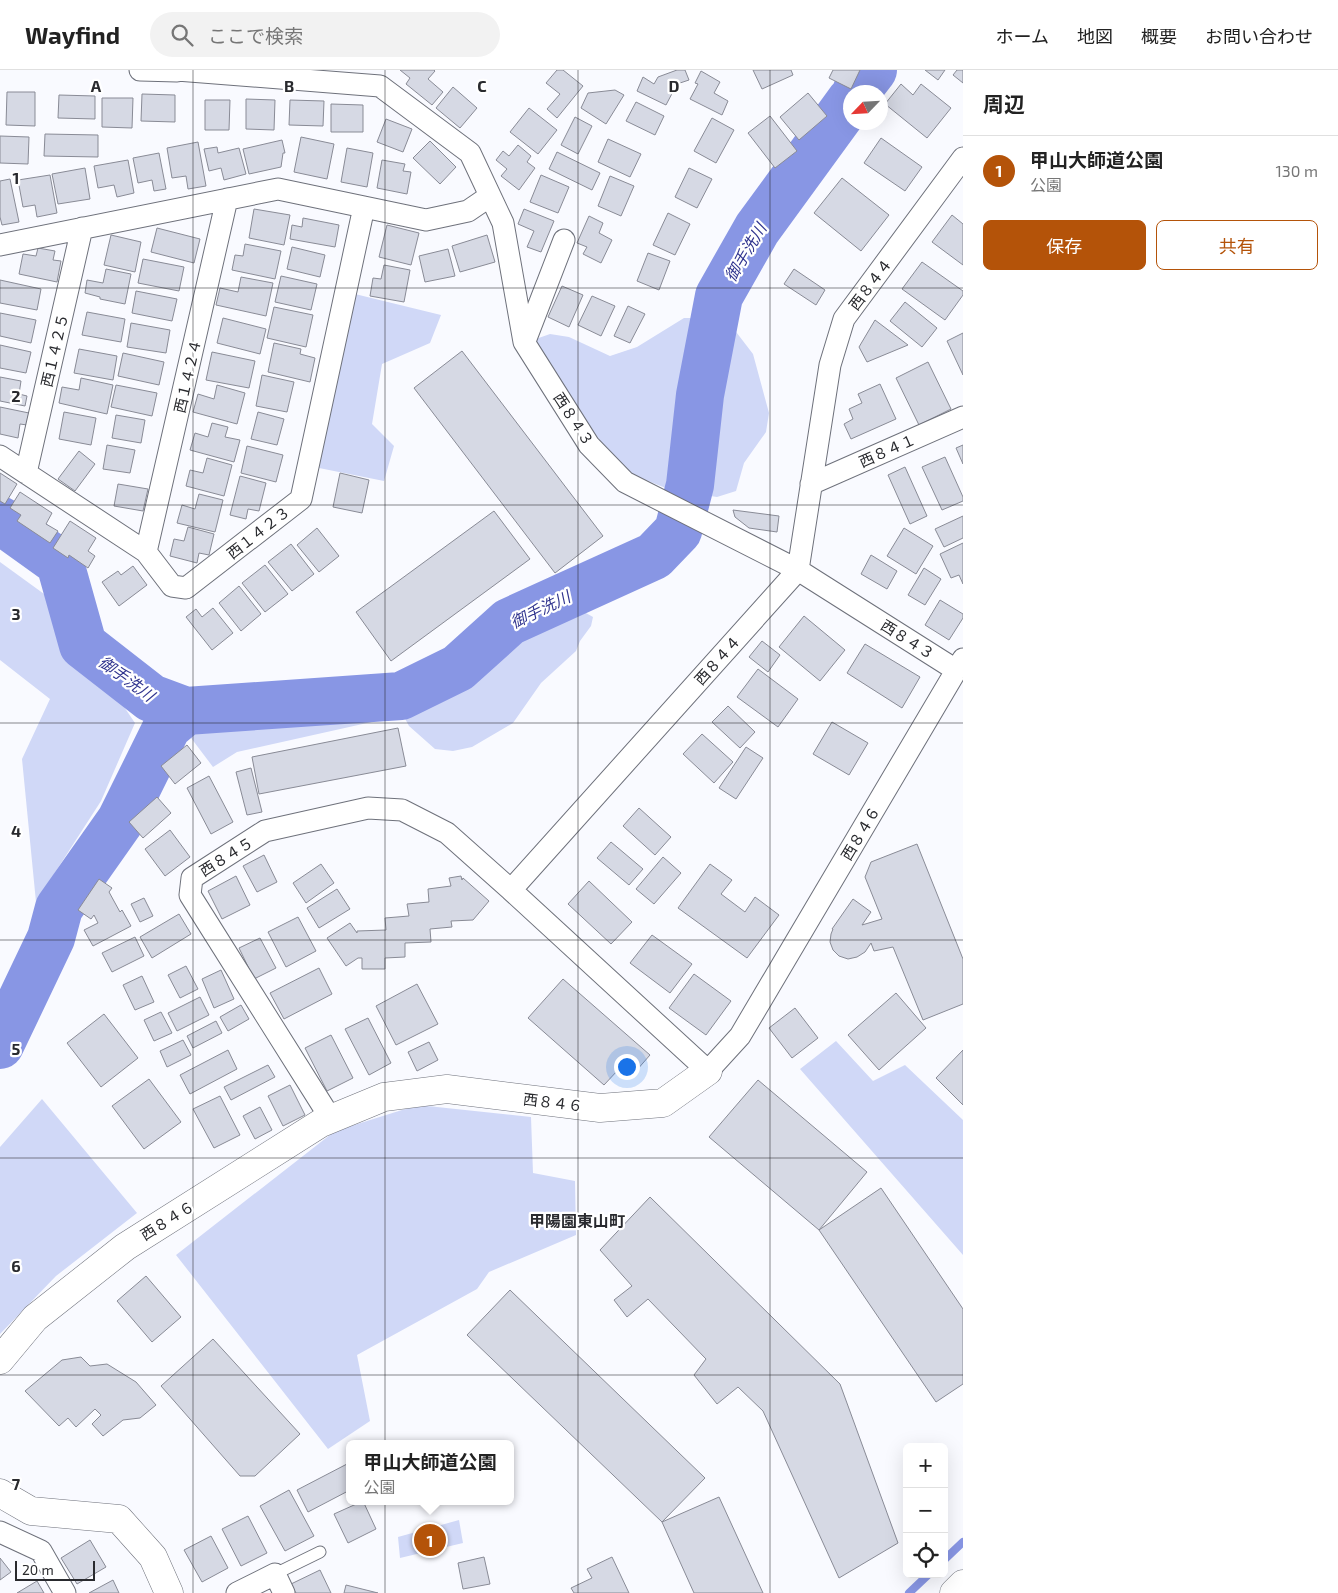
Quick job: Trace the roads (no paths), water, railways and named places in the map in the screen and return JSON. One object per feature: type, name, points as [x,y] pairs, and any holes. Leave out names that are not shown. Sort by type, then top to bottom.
[{"type":"street","name":"西８４３","points":[[140,70],[382,78],[470,153],[503,223],[524,342],[589,446],[625,482],[798,570],[960,664]]},
{"type":"street","name":"西８４４","points":[[511,890],[798,570],[830,365],[844,319],[963,158]]},
{"type":"street","points":[[0,245],[278,189],[426,220],[468,211],[490,196]]},
{"type":"street","name":"西１４２４","points":[[146,552],[227,199]]},
{"type":"street","name":"西１４２３","points":[[0,456],[146,552],[172,586],[186,588],[301,499],[364,207]]},
{"type":"street","name":"西１４２５","points":[[26,473],[82,228]]},
{"type":"street","points":[[524,342],[564,240]]},
{"type":"street","name":"西８４１","points":[[811,484],[963,417]]},
{"type":"street","name":"西８４６","points":[[0,1360],[35,1318],[125,1247],[321,1123],[384,1097],[447,1089],[600,1108],[663,1103],[708,1071],[740,1036],[960,664]]},
{"type":"street","name":"西８４５","points":[[331,1119],[190,896],[192,878],[266,831],[368,808],[402,810],[446,833],[511,890]]},
{"type":"street","points":[[511,890],[708,1071]]},
{"type":"street","points":[[0,1493],[31,1511],[119,1519],[153,1557],[169,1593]]},
{"type":"street","points":[[0,1532],[42,1551],[65,1593]]},
{"type":"street","points":[[237,1593],[275,1574],[284,1593]]},
{"type":"street","points":[[954,1593],[963,1584]]},
{"type":"lane","points":[[275,1574],[320,1552]]},
{"type":"waterway","name":"御手洗川","points":[[861,85],[873,70]]},
{"type":"waterway","name":"御手洗川","points":[[0,520],[60,563],[83,645],[151,698],[186,711],[401,696],[458,668],[509,622],[654,556],[678,531],[690,485],[700,395],[719,296],[757,229],[843,111]]},
{"type":"waterway","points":[[0,1045],[51,938],[59,908],[121,820],[167,727],[186,711]]},
{"type":"waterway","name":"御手洗川","points":[[948,1556],[963,1542]]},
{"type":"waterway","name":"御手洗川","points":[[909,1593],[925,1578]]},
{"type":"place","name":"甲山大師道公園","points":[[430,1540]]},
{"type":"district","name":"甲陽園東山町","points":[[577,1220]]}]
